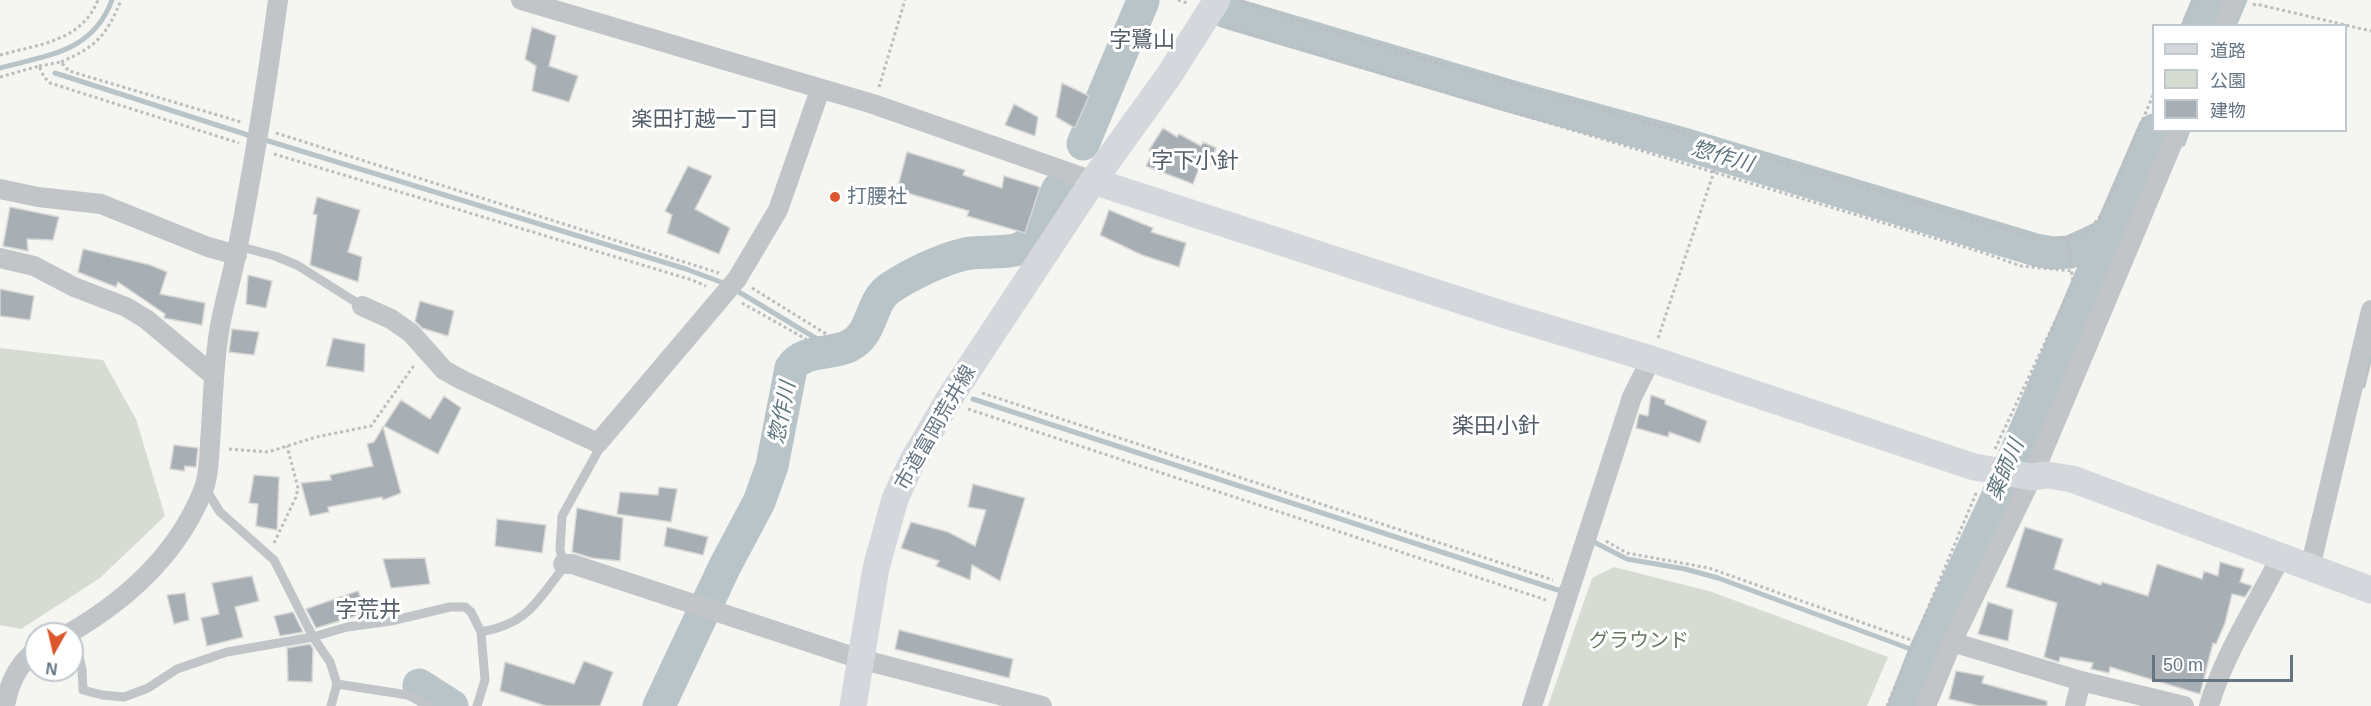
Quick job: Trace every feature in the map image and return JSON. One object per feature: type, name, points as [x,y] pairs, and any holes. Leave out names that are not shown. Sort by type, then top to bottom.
[{"type":"street","points":[[84,625],[124,595],[169,553],[179,539],[205,487],[210,446],[213,375],[220,326],[237,251],[278,0]]},
{"type":"street","points":[[521,0],[873,104],[1022,154],[1093,181],[1505,315],[1651,359],[1981,471],[2072,479],[2371,590]]},
{"type":"street","points":[[2225,24],[2242,3]]},
{"type":"street","name":"市道富岡荒井線","points":[[854,706],[876,568],[895,499],[911,464],[952,393],[1093,181],[1212,10]]},
{"type":"street","points":[[362,306],[392,319],[411,333],[444,369],[462,380],[598,443],[730,287],[781,203],[791,168],[820,90]]},
{"type":"street","points":[[1926,706],[1952,642],[2032,477],[2177,132]]},
{"type":"street","points":[[0,189],[38,197],[101,204],[208,247],[237,251]]},
{"type":"street","points":[[0,258],[34,266],[74,287],[126,308],[146,319],[188,351],[213,375]]},
{"type":"street","points":[[2310,568],[2371,310]]},
{"type":"street","points":[[1532,706],[1632,397],[1651,359]]},
{"type":"street","points":[[2209,706],[2214,689],[2280,558]]},
{"type":"street","points":[[563,564],[572,564],[860,659],[1042,706]]},
{"type":"street","points":[[1952,642],[2081,681],[2184,706]]},
{"type":"street","points":[[5,706],[7,694],[19,666],[24,662]]},
{"type":"street","points":[[2075,706],[2081,681]]},
{"type":"lane","points":[[237,251],[275,256],[297,265],[362,306]]},
{"type":"lane","points":[[481,632],[500,628],[526,614],[560,572],[563,564],[560,549],[562,516],[598,451],[598,443]]},
{"type":"lane","points":[[205,487],[220,512],[274,560],[313,637],[330,662],[337,684],[332,706]]},
{"type":"lane","points":[[82,682],[82,690],[124,697],[142,691],[177,669],[198,660],[228,652],[313,637],[347,627],[391,621],[450,607],[465,607],[471,612],[481,632],[485,680],[477,706]]},
{"type":"lane","points":[[337,684],[408,695],[428,706]]},
{"type":"path","points":[[0,55],[60,39],[72,33],[88,19],[98,0]]},
{"type":"path","points":[[0,77],[61,62],[85,52],[101,38],[109,27],[122,0]]},
{"type":"path","points":[[873,104],[905,0]]},
{"type":"path","points":[[1238,0],[1342,35],[1723,144],[2038,239],[2075,237],[2089,230],[2104,211],[2152,98]]},
{"type":"path","points":[[2183,24],[2193,0]]},
{"type":"path","points":[[2242,3],[2256,4],[2341,24]]},
{"type":"path","points":[[1212,10],[1716,172],[2021,266],[2072,271]]},
{"type":"path","points":[[2347,25],[2371,31]]},
{"type":"path","points":[[61,62],[69,71],[257,138],[692,280],[730,287],[806,339]]},
{"type":"path","points":[[39,66],[50,83],[257,138],[730,287],[831,337]]},
{"type":"path","points":[[1651,359],[1716,172],[1723,144]]},
{"type":"path","points":[[1887,706],[1981,471],[2073,283],[2068,238]]},
{"type":"path","points":[[210,446],[261,453],[316,436],[371,426],[376,416],[426,350]]},
{"type":"path","points":[[952,393],[1553,581],[1557,570]]},
{"type":"path","points":[[952,393],[1565,606]]},
{"type":"path","points":[[268,555],[296,497],[298,488],[287,446]]},
{"type":"path","points":[[1587,537],[1627,552],[1709,568],[1914,641]]},
{"type":"green space","points":[[0,348],[103,360],[136,419],[165,516],[100,578],[32,622],[24,622],[24,627],[21,629],[0,625]]},
{"type":"green space","name":"グラウンド","points":[[1614,567],[1709,591],[1888,657],[1867,706],[1548,706],[1592,578]]},
{"type":"building","points":[[532,27],[556,36],[549,66],[578,76],[569,102],[532,91],[536,66],[525,59]]},
{"type":"building","points":[[1062,83],[1089,96],[1075,128],[1056,117]]},
{"type":"building","points":[[1014,104],[1038,117],[1035,136],[1005,125]]},
{"type":"building","points":[[1163,128],[1177,137],[1179,134],[1201,146],[1203,142],[1216,148],[1208,170],[1199,168],[1193,184],[1146,166],[1152,154],[1149,150]]},
{"type":"building","points":[[907,152],[965,170],[963,175],[1002,188],[1004,176],[1040,187],[1025,233],[967,216],[969,211],[897,190]]},
{"type":"building","points":[[688,166],[712,176],[695,209],[730,228],[719,254],[667,233],[672,215],[665,211]]},
{"type":"building","points":[[317,197],[360,210],[348,252],[362,257],[358,282],[310,265],[317,215],[313,214]]},
{"type":"building","points":[[10,207],[59,217],[53,240],[27,239],[28,251],[3,246]]},
{"type":"building","points":[[1109,210],[1153,228],[1151,232],[1186,243],[1179,267],[1142,255],[1100,235]]},
{"type":"building","points":[[83,249],[150,265],[167,272],[160,294],[205,303],[202,325],[164,318],[165,314],[118,282],[116,287],[78,272]]},
{"type":"building","points":[[248,275],[272,281],[266,308],[246,304]]},
{"type":"building","points":[[0,289],[34,296],[30,320],[0,316]]},
{"type":"building","points":[[420,301],[454,311],[448,336],[422,328],[415,321]]},
{"type":"building","points":[[232,329],[259,332],[254,355],[229,352]]},
{"type":"building","points":[[333,338],[365,344],[364,372],[326,366]]},
{"type":"building","points":[[1651,395],[1665,400],[1665,404],[1707,421],[1700,443],[1669,432],[1668,437],[1636,428],[1639,414],[1648,416]]},
{"type":"building","points":[[444,396],[461,408],[438,454],[384,426],[401,400],[430,419]]},
{"type":"building","points":[[383,427],[401,493],[383,500],[382,497],[328,507],[329,512],[310,516],[301,483],[331,480],[330,475],[373,466],[367,444],[374,442]]},
{"type":"building","points":[[174,445],[198,448],[196,467],[185,466],[184,471],[170,469]]},
{"type":"building","points":[[254,475],[279,477],[277,530],[256,526],[258,504],[249,503]]},
{"type":"building","points":[[973,484],[1025,498],[1000,581],[972,565],[970,580],[936,566],[939,561],[901,548],[911,522],[948,532],[975,546],[986,510],[968,507]]},
{"type":"building","points":[[659,487],[677,489],[671,522],[617,514],[620,492],[658,495]]},
{"type":"building","points":[[577,508],[623,518],[620,561],[592,558],[572,552]]},
{"type":"building","points":[[497,519],[546,525],[542,553],[495,546]]},
{"type":"building","points":[[667,527],[708,537],[703,555],[664,546]]},
{"type":"building","points":[[2025,527],[2063,539],[2054,569],[2101,585],[2102,582],[2148,596],[2157,564],[2202,579],[2204,571],[2218,576],[2220,562],[2244,569],[2240,582],[2252,586],[2245,597],[2232,594],[2225,623],[2216,644],[2213,643],[2200,694],[2110,667],[2109,673],[2091,669],[2093,663],[2060,657],[2059,662],[2044,657],[2057,603],[2006,587]]},
{"type":"building","points":[[425,558],[430,584],[391,588],[383,559]]},
{"type":"building","points":[[252,576],[259,601],[235,607],[243,637],[207,646],[201,618],[219,614],[212,583]]},
{"type":"building","points":[[358,591],[366,613],[316,628],[306,609]]},
{"type":"building","points":[[185,593],[189,620],[174,624],[167,595]]},
{"type":"building","points":[[1988,602],[2013,610],[2008,641],[1978,634]]},
{"type":"building","points":[[293,612],[303,632],[280,636],[274,616]]},
{"type":"building","points":[[899,630],[1013,659],[1009,678],[895,649]]},
{"type":"building","points":[[310,644],[313,649],[312,682],[288,681],[287,648]]},
{"type":"building","points":[[584,661],[613,672],[600,706],[546,706],[500,691],[505,662],[574,684]]},
{"type":"building","points":[[1956,671],[1984,676],[1982,683],[2047,701],[2047,706],[1979,706],[1949,699]]},
{"type":"waterway","points":[[0,68],[52,54],[81,41],[104,17],[112,0]]},
{"type":"waterway","name":"惣作川","points":[[2199,24],[2209,0]]},
{"type":"waterway","points":[[2235,24],[2245,0]]},
{"type":"waterway","name":"惣作川","points":[[1083,144],[1143,1]]},
{"type":"waterway","name":"惣作川","points":[[1226,12],[2052,253],[2070,252],[2109,234],[2153,132]]},
{"type":"waterway","points":[[55,73],[254,137]]},
{"type":"waterway","points":[[2183,144],[2187,132]]},
{"type":"waterway","points":[[262,139],[686,269],[726,284]]},
{"type":"waterway","name":"惣作川","points":[[659,706],[725,566],[759,502],[772,466],[791,368],[802,358],[842,349],[857,341],[863,334],[883,294],[916,273],[965,254],[1011,251],[1023,247],[1040,228],[1058,189]]},
{"type":"waterway","name":"薬師川","points":[[1904,706],[1924,654],[1995,502],[2109,234]]},
{"type":"waterway","points":[[734,289],[817,339]]},
{"type":"waterway","points":[[2363,386],[2371,353]]},
{"type":"waterway","points":[[973,399],[1561,591],[1562,587]]},
{"type":"waterway","points":[[1590,540],[1627,559],[1685,569],[1718,578],[1924,654]]},
{"type":"waterway","name":"惣作川","points":[[419,685],[452,706]]},
{"type":"place","name":"打腰社","points":[[835,197]]},
{"type":"district","name":"字鷺山","points":[[1142,41]]},
{"type":"district","name":"楽田打越一丁目","points":[[705,120]]},
{"type":"district","name":"字下小針","points":[[1195,162]]},
{"type":"district","name":"楽田小針","points":[[1496,427]]},
{"type":"district","name":"字荒井","points":[[368,611]]}]
